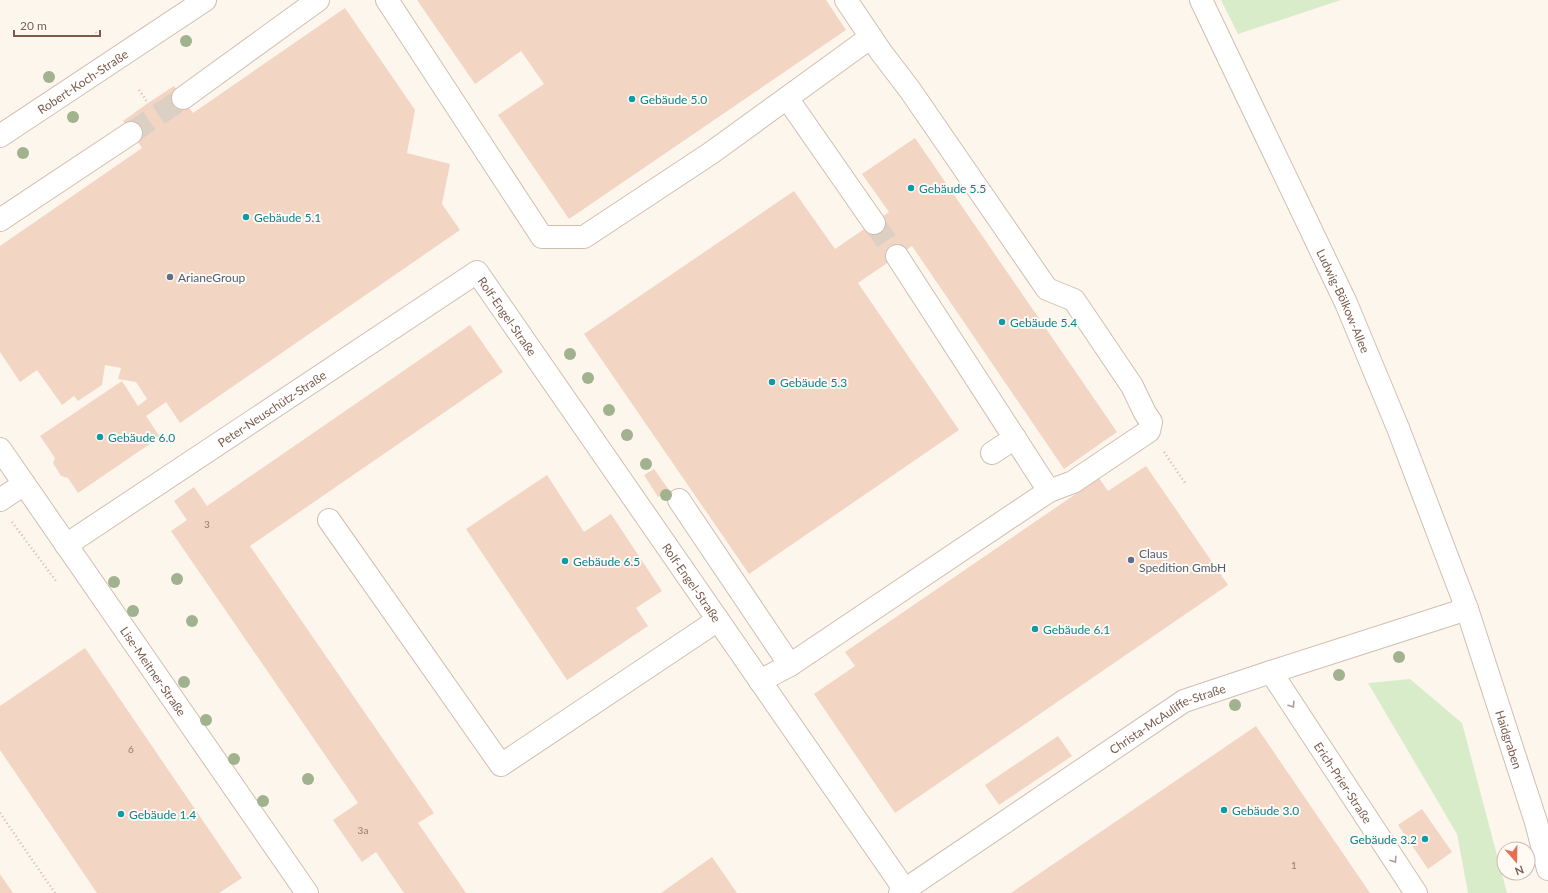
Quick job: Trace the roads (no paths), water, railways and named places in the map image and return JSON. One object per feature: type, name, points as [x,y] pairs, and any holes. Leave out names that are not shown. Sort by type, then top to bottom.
[{"type":"street","name":"Robert-Koch-Straße","points":[[0,136],[205,0]]},
{"type":"street","points":[[183,98],[318,0]]},
{"type":"street","points":[[387,0],[542,237],[584,237],[711,153],[871,37]]},
{"type":"street","points":[[760,681],[790,665],[1049,491],[1073,482],[1149,432],[1151,422],[1132,386],[1074,300],[1047,289],[846,0]]},
{"type":"street","name":"Ludwig-Bölkow-Allee","points":[[1202,0],[1346,303],[1398,428],[1467,609]]},
{"type":"street","points":[[788,98],[874,222]]},
{"type":"street","points":[[0,220],[131,133]]},
{"type":"street","points":[[897,256],[1049,491]]},
{"type":"street","name":"Peter-Neuschütz-Straße","points":[[66,545],[477,272]]},
{"type":"street","name":"Rolf-Engel-Straße","points":[[477,272],[904,892]]},
{"type":"street","points":[[992,453],[1015,438]]},
{"type":"street","name":"Lise-Meitner-Straße","points":[[0,449],[307,893]]},
{"type":"street","points":[[0,500],[24,484]]},
{"type":"street","points":[[679,500],[790,665]]},
{"type":"street","points":[[329,520],[501,765],[718,620]]},
{"type":"street","name":"Christa-McAuliffe-Straße","points":[[904,892],[1184,701],[1467,609]]},
{"type":"street","name":"Haidgraben","points":[[1467,609],[1536,822],[1548,870]]},
{"type":"street","name":"Erich-Prier-Straße","points":[[1271,672],[1416,893]]},
{"type":"tunnel","points":[[131,133],[183,98]]},
{"type":"tunnel","points":[[874,223],[897,256]]},
{"type":"place","name":"Gebäude 5.0","points":[[632,99]]},
{"type":"place","name":"Gebäude 5.5","points":[[911,188]]},
{"type":"place","name":"Gebäude 5.1","points":[[246,217]]},
{"type":"place","name":"ArianeGroup","points":[[170,277]]},
{"type":"place","name":"Gebäude 5.4","points":[[1002,322]]},
{"type":"place","name":"Gebäude 5.3","points":[[772,382]]},
{"type":"place","name":"Gebäude 6.0","points":[[100,437]]},
{"type":"place","name":"Claus Spedition GmbH","points":[[1131,560]]},
{"type":"place","name":"Gebäude 6.5","points":[[565,561]]},
{"type":"place","name":"Gebäude 6.1","points":[[1035,629]]},
{"type":"place","name":"Gebäude 3.0","points":[[1224,810]]},
{"type":"place","name":"Gebäude 1.4","points":[[121,814]]},
{"type":"place","name":"Gebäude 3.2","points":[[1425,839]]}]
